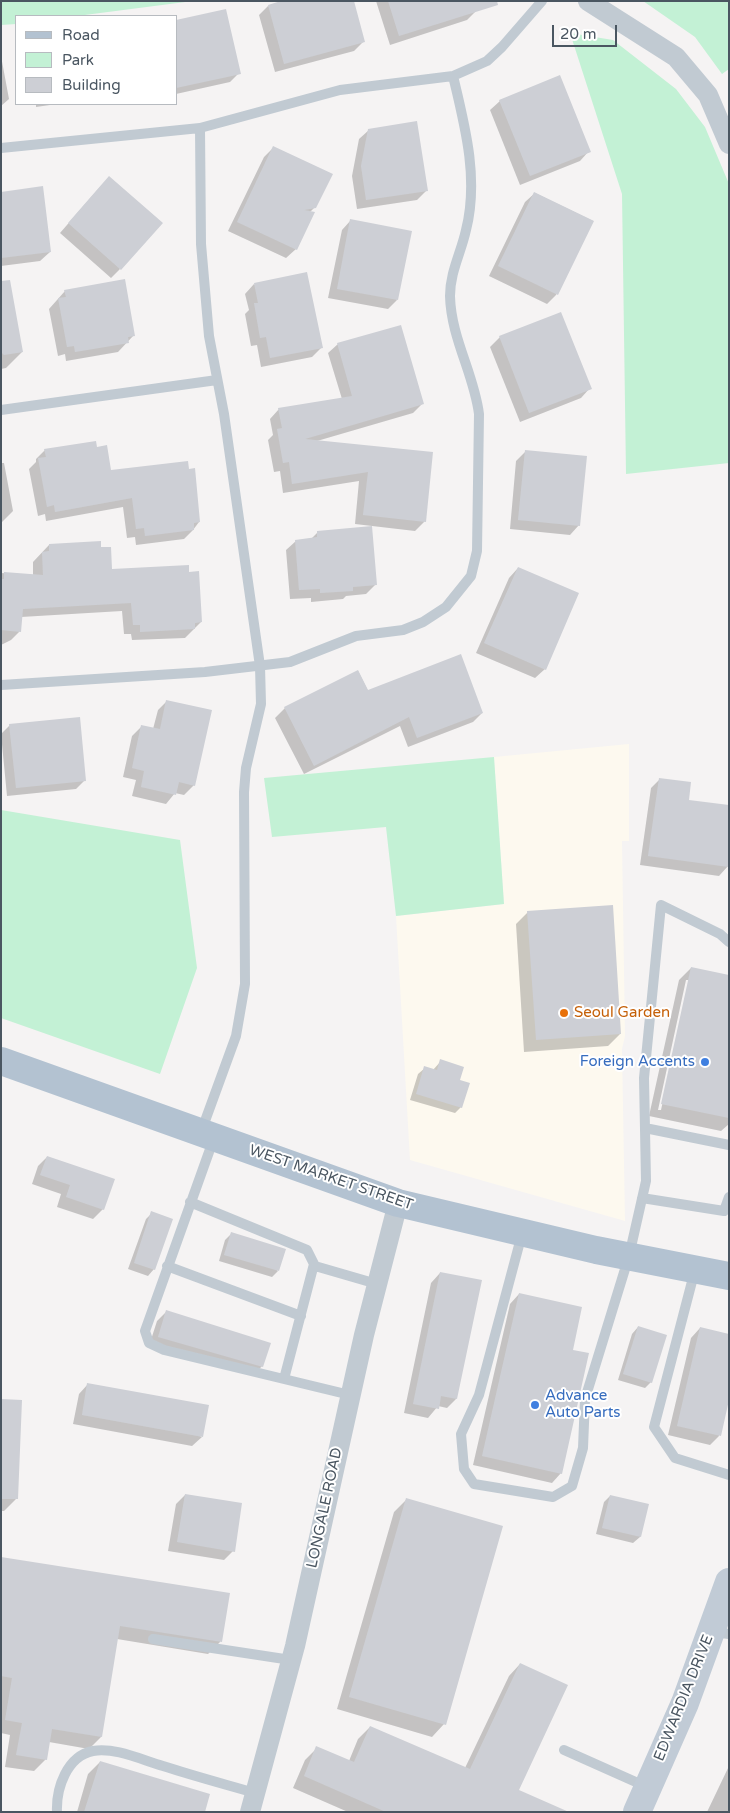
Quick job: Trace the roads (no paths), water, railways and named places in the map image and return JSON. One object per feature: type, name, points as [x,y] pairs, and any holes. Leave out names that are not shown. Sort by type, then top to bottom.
[{"type":"main road","name":"WEST MARKET STREET","points":[[1,1061],[398,1203],[629,1256],[729,1276]]},
{"type":"main road","name":"EDWARDIA DRIVE","points":[[637,1812],[685,1703],[720,1633],[729,1582]]},
{"type":"street","points":[[588,1],[676,57],[708,95],[729,144]]},
{"type":"street","name":"LONGALE ROAD","points":[[252,1802],[291,1660],[350,1395],[398,1203]]},
{"type":"lane","points":[[1,148],[200,128],[340,90],[453,76],[487,61],[502,47],[542,1]]},
{"type":"lane","points":[[1,685],[260,666],[290,662],[356,636],[403,630],[423,622],[446,607],[471,576],[477,551],[479,414],[476,394],[455,333],[450,297],[452,270],[466,230],[472,181],[464,121],[453,76]]},
{"type":"lane","points":[[200,128],[201,244],[209,336],[224,414],[260,666],[261,704],[246,768],[244,792],[245,984],[236,1036],[207,1135],[190,1202],[144,1331],[149,1344],[164,1350],[350,1395]]},
{"type":"lane","points":[[1,410],[217,380]]},
{"type":"lane","points":[[522,1232],[478,1395],[461,1434],[464,1469],[474,1484],[553,1497],[572,1486],[584,1448],[585,1399],[629,1256],[646,1181],[644,1078],[661,906],[720,934],[729,942]]},
{"type":"lane","points":[[645,1128],[729,1146]]},
{"type":"lane","points":[[642,1198],[724,1212],[729,1197]]},
{"type":"lane","points":[[190,1202],[307,1250],[314,1264],[284,1379]]},
{"type":"lane","points":[[314,1264],[377,1284]]},
{"type":"lane","points":[[167,1266],[301,1316]]},
{"type":"lane","points":[[696,1269],[654,1427],[674,1458],[729,1474]]},
{"type":"lane","points":[[153,1639],[291,1660]]},
{"type":"lane","points":[[564,1750],[648,1787]]},
{"type":"lane","points":[[57,1812],[59,1788],[70,1767],[78,1758],[92,1752],[118,1753],[252,1802]]},
{"type":"place","name":"Seoul Garden","points":[[564,1013]]},
{"type":"place","name":"Foreign Accents","points":[[705,1062]]},
{"type":"place","name":"Advance Auto Parts","points":[[535,1405]]}]
